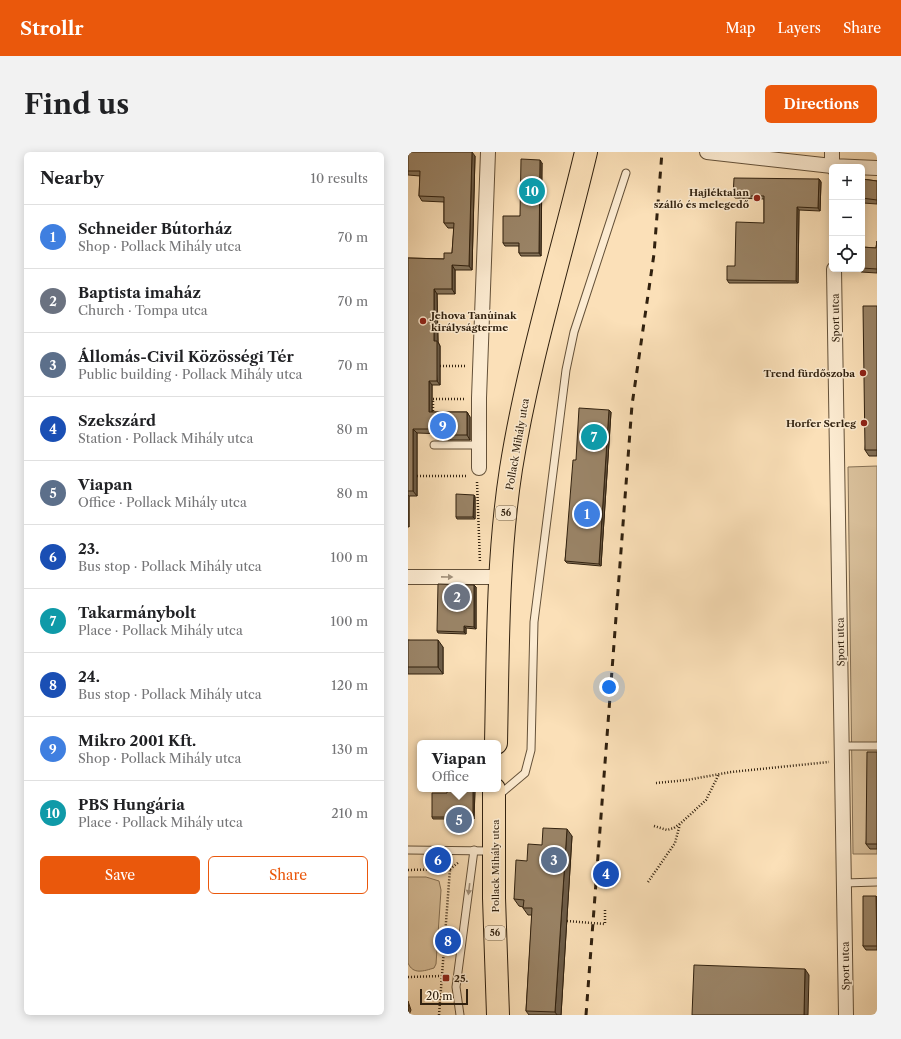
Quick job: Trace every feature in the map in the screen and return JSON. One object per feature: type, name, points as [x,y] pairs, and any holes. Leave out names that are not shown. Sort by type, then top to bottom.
[{"type":"main road","name":"Pollack Mihály utca","points":[[496,740],[501,577],[506,507],[516,439],[533,362],[586,152]]},
{"type":"main road","name":"Pollack Mihály utca","points":[[494,794],[484,851],[494,898],[498,1015]]},
{"type":"street","points":[[474,472],[479,444],[479,398],[488,152]]},
{"type":"street","points":[[707,152],[832,162],[877,168]]},
{"type":"street","name":"Sport utca","points":[[834,272],[846,1015]]},
{"type":"street","points":[[408,577],[501,577]]},
{"type":"lane","points":[[501,789],[524,773],[531,750],[534,622],[566,370],[574,332],[626,173]]},
{"type":"lane","points":[[434,445],[479,444]]},
{"type":"lane","points":[[842,746],[877,746]]},
{"type":"lane","points":[[408,850],[484,851],[456,987],[460,1015]]},
{"type":"lane","points":[[844,883],[877,882]]},
{"type":"path","points":[[440,366],[470,366]]},
{"type":"path","points":[[433,418],[433,399],[469,399]]},
{"type":"path","points":[[417,476],[474,472]]},
{"type":"path","points":[[656,782],[687,780],[719,774],[842,762]]},
{"type":"path","points":[[654,826],[667,830],[674,828],[681,823],[706,800],[719,774]]},
{"type":"path","points":[[648,882],[675,843],[681,823]]},
{"type":"path","points":[[408,870],[450,869],[440,1015]]},
{"type":"path","points":[[567,921],[605,924],[605,908]]},
{"type":"path","points":[[408,977],[442,976]]},
{"type":"shaded area","points":[[877,466],[877,854],[853,854],[848,467]]},
{"type":"shaded area","points":[[408,877],[426,877],[439,881],[441,890],[436,964],[434,968],[423,971],[416,971],[410,967],[408,963]]},
{"type":"building","points":[[408,152],[472,152],[469,266],[452,265],[452,289],[434,289],[434,341],[437,341],[437,381],[429,381],[429,412],[467,412],[467,435],[445,435],[445,429],[413,429],[413,491],[408,491],[408,258],[444,259],[444,253],[452,253],[454,223],[444,223],[444,197],[419,196],[420,171],[408,171]]},
{"type":"building","points":[[521,159],[540,160],[539,253],[519,253],[519,243],[503,243],[503,216],[520,216]]},
{"type":"building","points":[[734,178],[819,179],[818,208],[797,207],[796,281],[727,280],[727,266],[735,266],[736,222],[764,223],[764,196],[733,196]]},
{"type":"building","points":[[865,179],[877,181],[877,200],[865,198]]},
{"type":"building","points":[[877,241],[877,269],[865,268],[865,247],[876,248]]},
{"type":"building","points":[[863,306],[877,306],[877,450],[865,450]]},
{"type":"building","points":[[579,408],[609,410],[599,564],[565,561],[573,460],[576,460]]},
{"type":"building","points":[[456,494],[474,495],[473,517],[456,517]]},
{"type":"building","points":[[438,584],[474,585],[474,627],[464,626],[464,632],[437,631]]},
{"type":"building","points":[[408,640],[438,640],[438,667],[408,667]]},
{"type":"building","points":[[867,752],[877,752],[877,844],[866,844]]},
{"type":"building","points":[[473,792],[473,817],[432,817],[432,793]]},
{"type":"building","points":[[543,828],[567,829],[555,1012],[526,1011],[532,908],[523,908],[524,900],[514,899],[516,860],[527,861],[528,844],[542,845]]},
{"type":"building","points":[[863,896],[876,896],[877,946],[863,946]]},
{"type":"building","points":[[694,965],[805,969],[804,1015],[692,1015]]},
{"type":"railway","points":[[586,1015],[632,405],[654,254],[662,152]]},
{"type":"place","name":"PBS Hungária","points":[[532,191]]},
{"type":"place","name":"Hajléktalan szálló és melegedő","points":[[757,198]]},
{"type":"place","name":"Jehova Tanúinak királyságterme","points":[[423,321]]},
{"type":"place","name":"Trend fürdőszoba","points":[[863,373]]},
{"type":"place","name":"Horfer Serleg","points":[[864,423]]},
{"type":"place","name":"Mikro 2001 Kft.","points":[[443,426]]},
{"type":"place","name":"Takarmánybolt","points":[[594,437]]},
{"type":"place","name":"Schneider Bútorház","points":[[587,514]]},
{"type":"place","name":"Baptista imaház","points":[[457,597]]},
{"type":"place","name":"Viapan","points":[[459,820]]},
{"type":"place","name":"23.","points":[[438,860]]},
{"type":"place","name":"Állomás-Civil Közösségi Tér","points":[[554,860]]},
{"type":"place","name":"Szekszárd","points":[[606,874]]},
{"type":"place","name":"24.","points":[[448,941]]},
{"type":"place","name":"25.","points":[[446,978]]}]
